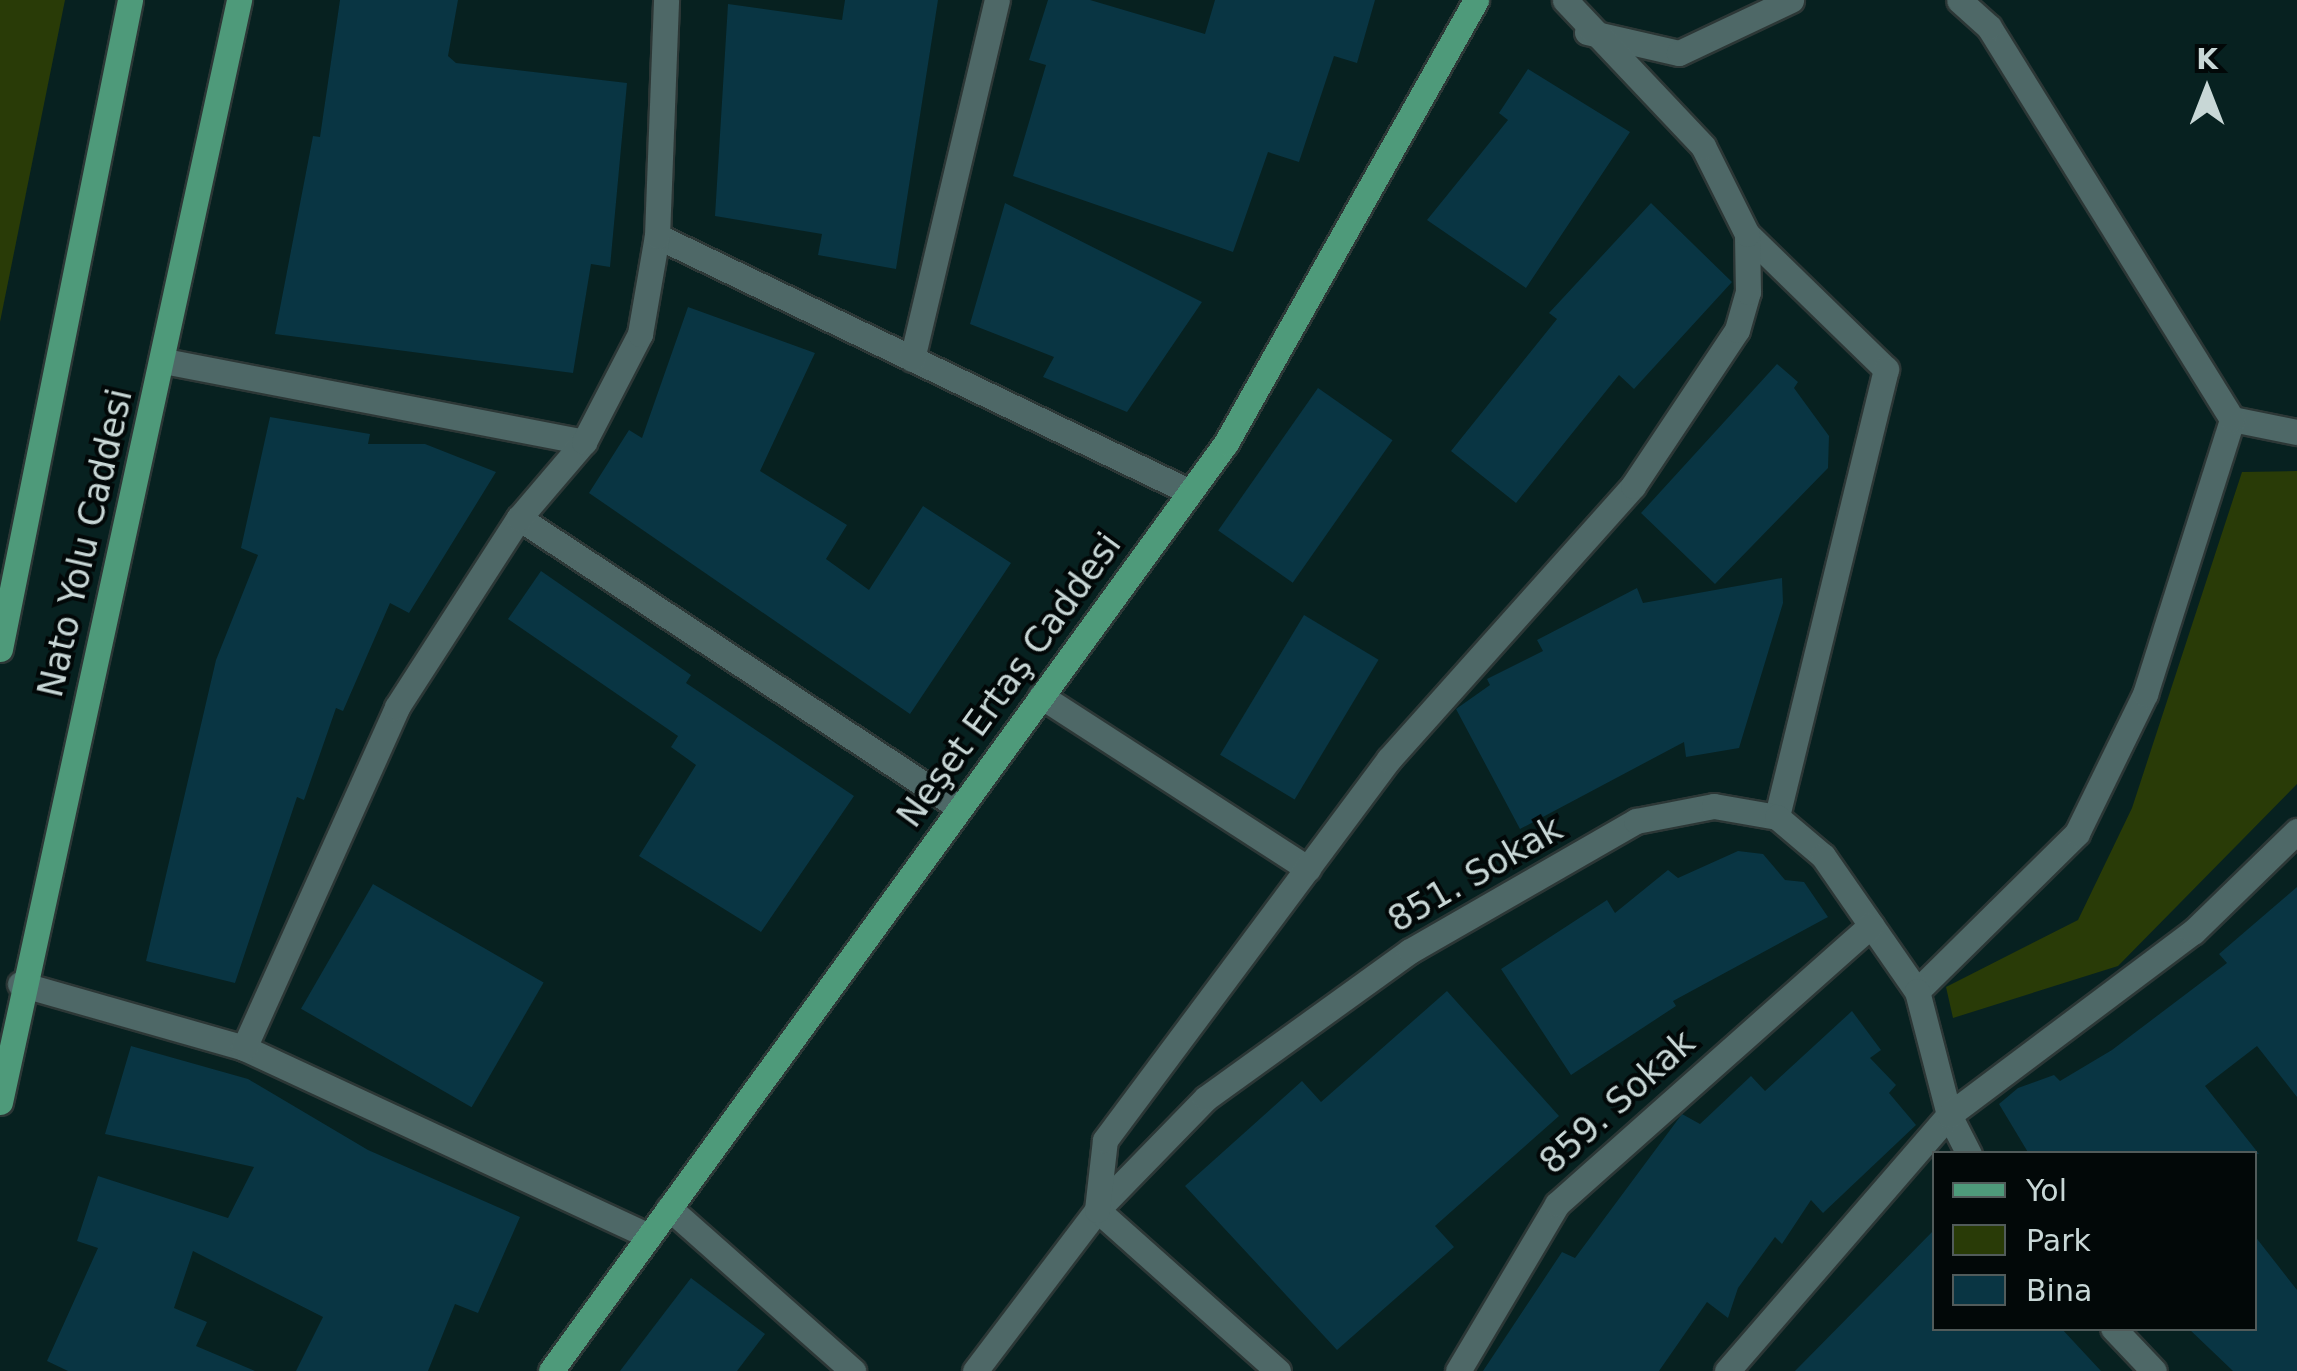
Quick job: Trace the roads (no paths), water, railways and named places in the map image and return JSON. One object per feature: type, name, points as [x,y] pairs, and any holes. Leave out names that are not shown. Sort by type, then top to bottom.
[{"type":"main road","points":[[0,649],[130,0]]},
{"type":"main road","name":"Nato Yolu Caddesi","points":[[0,1102],[20,984],[164,361],[239,0]]},
{"type":"main road","name":"Neşet Ertaş Caddesi","points":[[551,1371],[1226,443],[1476,0]]},
{"type":"street","points":[[244,1048],[398,707],[518,518],[584,442],[640,334],[657,236],[666,0]]},
{"type":"street","points":[[912,359],[997,0]]},
{"type":"street","points":[[1565,0],[1588,32],[1703,146],[1747,234],[1886,369],[1777,818]]},
{"type":"street","points":[[1588,32],[1679,53],[1791,0]]},
{"type":"street","points":[[1959,0],[1990,27],[2232,419],[2297,432]]},
{"type":"street","points":[[1278,1371],[1096,1210],[1105,1140],[1389,759],[1633,486],[1737,330],[1748,292],[1747,234]]},
{"type":"street","points":[[657,236],[1190,492]]},
{"type":"street","points":[[164,361],[584,442]]},
{"type":"street","points":[[1917,991],[2077,833],[2145,694],[2232,419]]},
{"type":"street","points":[[518,518],[960,808]]},
{"type":"street","points":[[1041,696],[1308,869]]},
{"type":"street","name":"851. Sokak","points":[[975,1371],[1096,1210],[1206,1098],[1410,950],[1636,821],[1714,806],[1777,818],[1823,856],[1917,991],[1949,1116],[1967,1151]]},
{"type":"street","points":[[1726,1371],[1949,1116],[2193,932],[2297,831]]},
{"type":"street","name":"859. Sokak","points":[[1458,1371],[1557,1204],[1871,924]]},
{"type":"street","points":[[20,984],[244,1048],[649,1236]]},
{"type":"street","points":[[669,1208],[853,1371]]},
{"type":"street","points":[[2116,1331],[2154,1371]]}]
